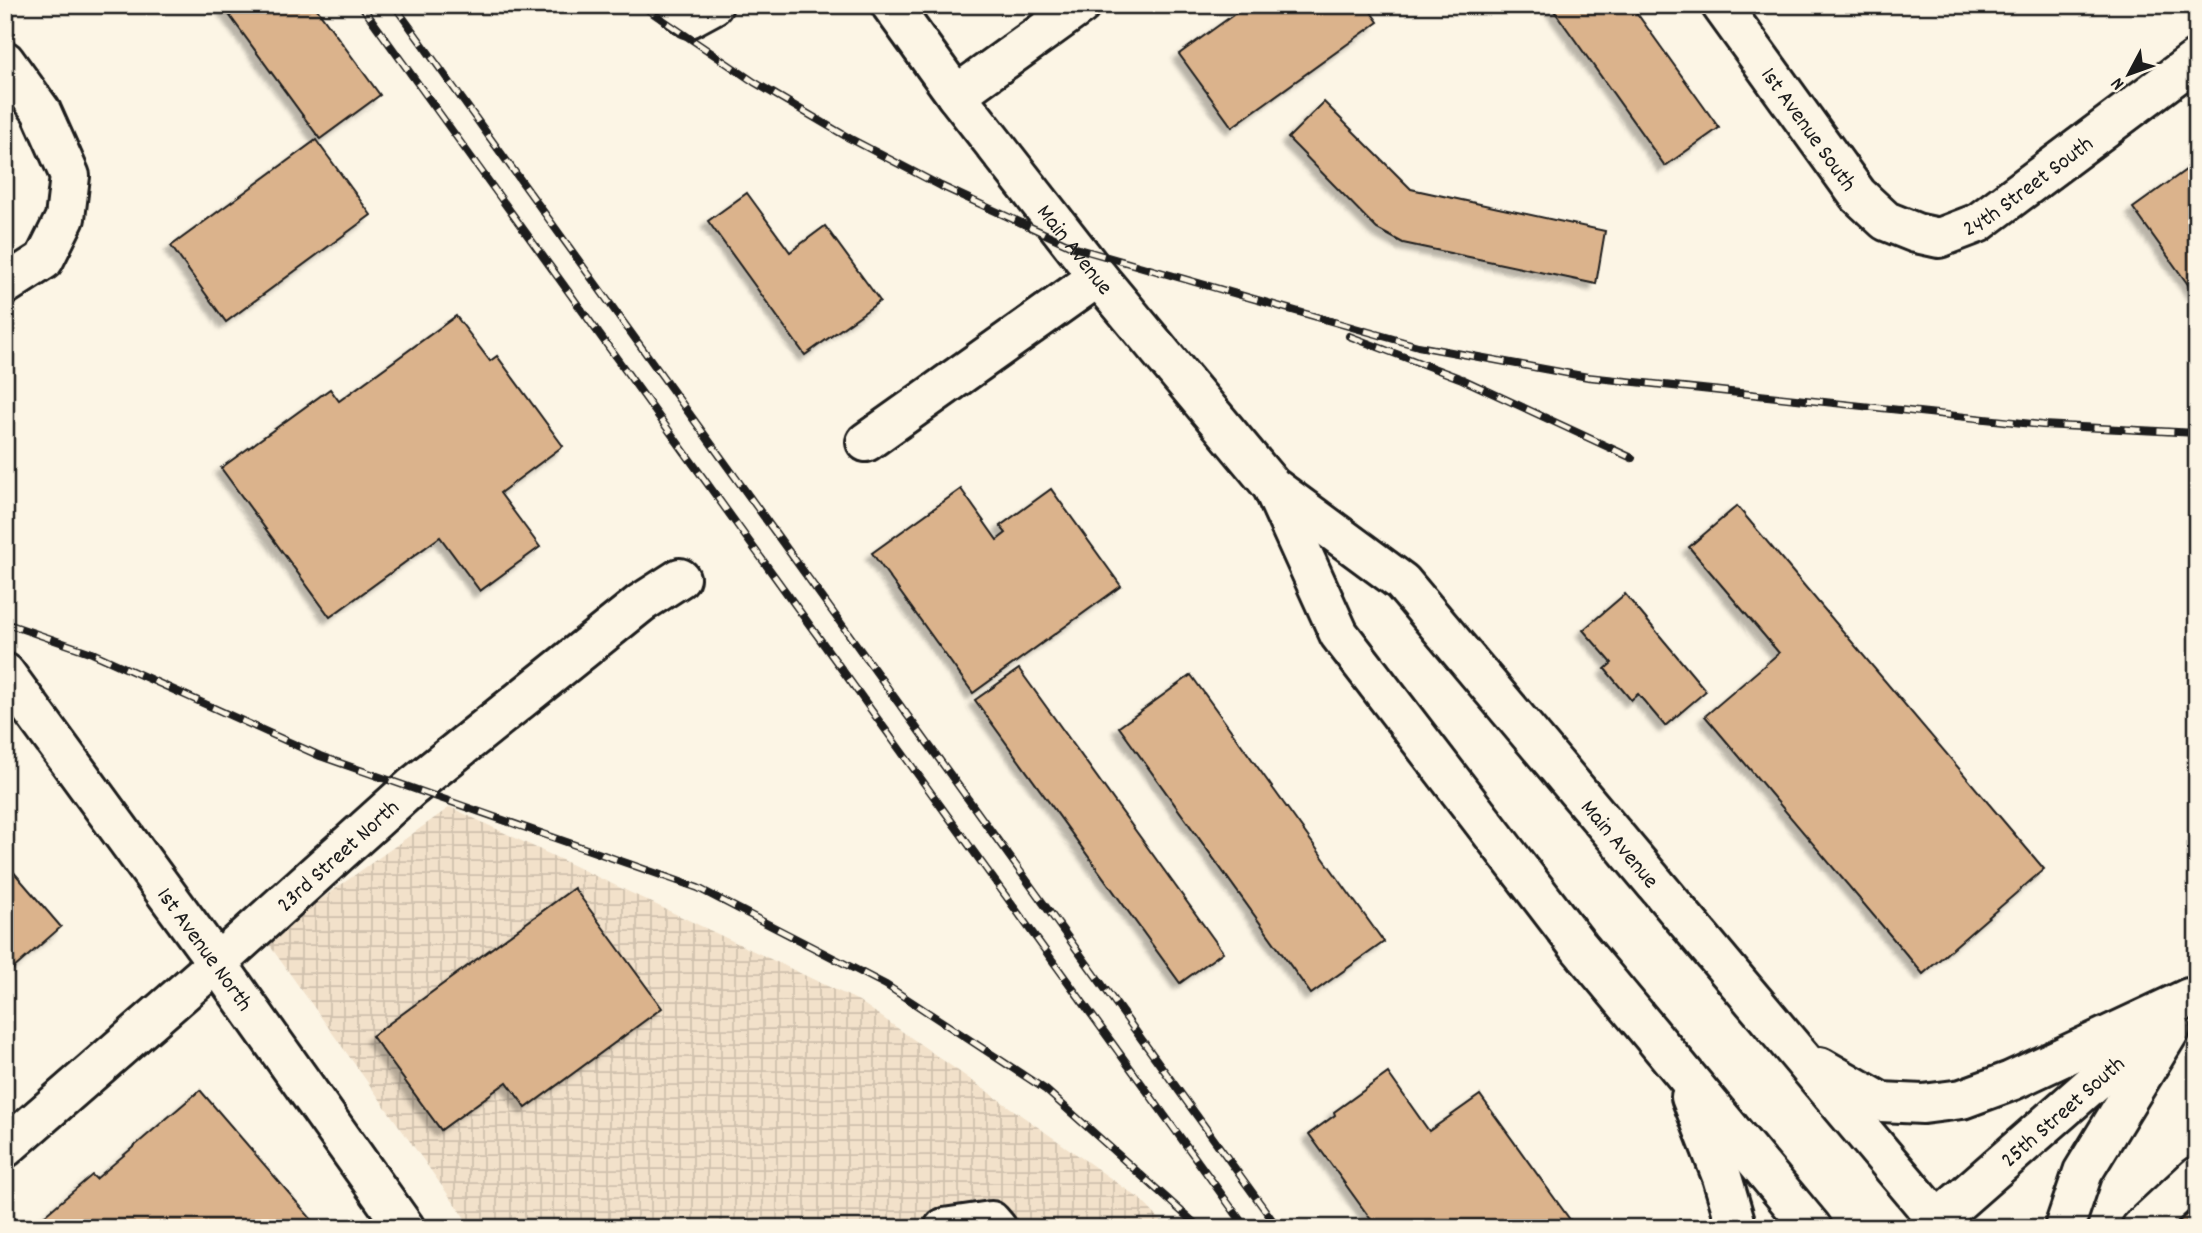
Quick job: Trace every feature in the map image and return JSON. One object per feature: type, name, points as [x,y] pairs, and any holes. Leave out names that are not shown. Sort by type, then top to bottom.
[{"type":"main road","points":[[673,5],[689,18],[713,5]]},
{"type":"main road","name":"Main Avenue","points":[[891,5],[956,95],[1098,277],[1272,486],[1402,582],[1798,1054],[1936,1225]]},
{"type":"main road","points":[[956,95],[1081,5]]},
{"type":"main road","name":"1st Avenue South","points":[[1721,5],[1858,195],[1886,221],[1916,233]]},
{"type":"main road","name":"24th Street South","points":[[1916,233],[1939,238],[1978,223],[2197,59]]},
{"type":"main road","points":[[5,61],[41,111],[70,176],[65,218],[44,260],[5,285]]},
{"type":"main road","points":[[866,442],[1098,277]]},
{"type":"main road","name":"Main Avenue","points":[[1272,486],[1339,634],[1579,947],[1812,1228]]},
{"type":"main road","name":"23rd Street North","points":[[5,1148],[217,963],[412,787],[641,603],[680,578]]},
{"type":"main road","name":"1st Avenue North","points":[[5,673],[217,963],[405,1228]]},
{"type":"main road","points":[[1798,1054],[1881,1102],[1923,1104],[1962,1099],[2011,1082],[2193,995]]},
{"type":"main road","points":[[2064,1228],[2083,1172],[2193,995]]},
{"type":"main road","name":"25th Street South","points":[[1936,1225],[2193,995]]},
{"type":"main road","points":[[1679,1066],[1722,1177],[1737,1228]]},
{"type":"main road","points":[[2141,1228],[2197,1176]]},
{"type":"main road","points":[[944,1228],[991,1221],[997,1228]]},
{"type":"shaded area","points":[[450,807],[859,1001],[1140,1199],[1168,1228],[472,1228],[265,939]]},
{"type":"building","points":[[222,5],[314,5],[380,95],[320,139]]},
{"type":"building","points":[[1247,5],[1366,5],[1378,22],[1232,127],[1179,54]]},
{"type":"building","points":[[1550,5],[1631,5],[1719,128],[1665,166]]},
{"type":"building","points":[[1324,102],[1411,189],[1605,231],[1596,284],[1403,243],[1377,229],[1288,138]]},
{"type":"building","points":[[316,140],[371,215],[226,322],[171,246]]},
{"type":"building","points":[[2197,162],[2197,297],[2133,208]]},
{"type":"building","points":[[747,193],[790,252],[825,226],[880,301],[805,355],[708,221]]},
{"type":"building","points":[[456,316],[490,361],[497,356],[563,446],[500,493],[540,547],[480,591],[440,537],[330,617],[221,468],[330,389],[339,401]]},
{"type":"building","points":[[961,489],[997,540],[1006,533],[1000,526],[1051,489],[1121,586],[973,693],[872,553]]},
{"type":"building","points":[[1737,506],[2044,869],[1923,974],[1705,716],[1779,653],[1689,547]]},
{"type":"building","points":[[1625,594],[1706,691],[1665,726],[1638,694],[1631,700],[1605,669],[1612,663],[1583,630]]},
{"type":"building","points":[[1019,669],[1223,952],[1180,983],[975,700]]},
{"type":"building","points":[[1191,675],[1384,942],[1311,994],[1119,727]]},
{"type":"building","points":[[5,862],[61,927],[5,976]]},
{"type":"building","points":[[574,888],[662,1008],[526,1108],[507,1082],[441,1130],[372,1036]]},
{"type":"building","points":[[1388,1073],[1429,1131],[1480,1095],[1576,1228],[1377,1228],[1309,1134],[1335,1115],[1334,1112]]},
{"type":"building","points":[[200,1090],[319,1228],[30,1228],[92,1175],[96,1179]]},
{"type":"building","points":[[2197,1209],[2197,1228],[2162,1228],[2184,1210],[2188,1216]]},
{"type":"railway","points":[[361,5],[1246,1228]]},
{"type":"railway","points":[[394,5],[1278,1228]]},
{"type":"railway","points":[[641,5],[754,82],[849,138],[941,186],[1076,248],[1418,346],[1588,377],[2042,425],[2197,433]]},
{"type":"railway","points":[[1349,336],[1462,379],[1632,458]]},
{"type":"railway","points":[[5,623],[92,653],[320,756],[698,888],[886,985],[1046,1090],[1200,1228]]}]
